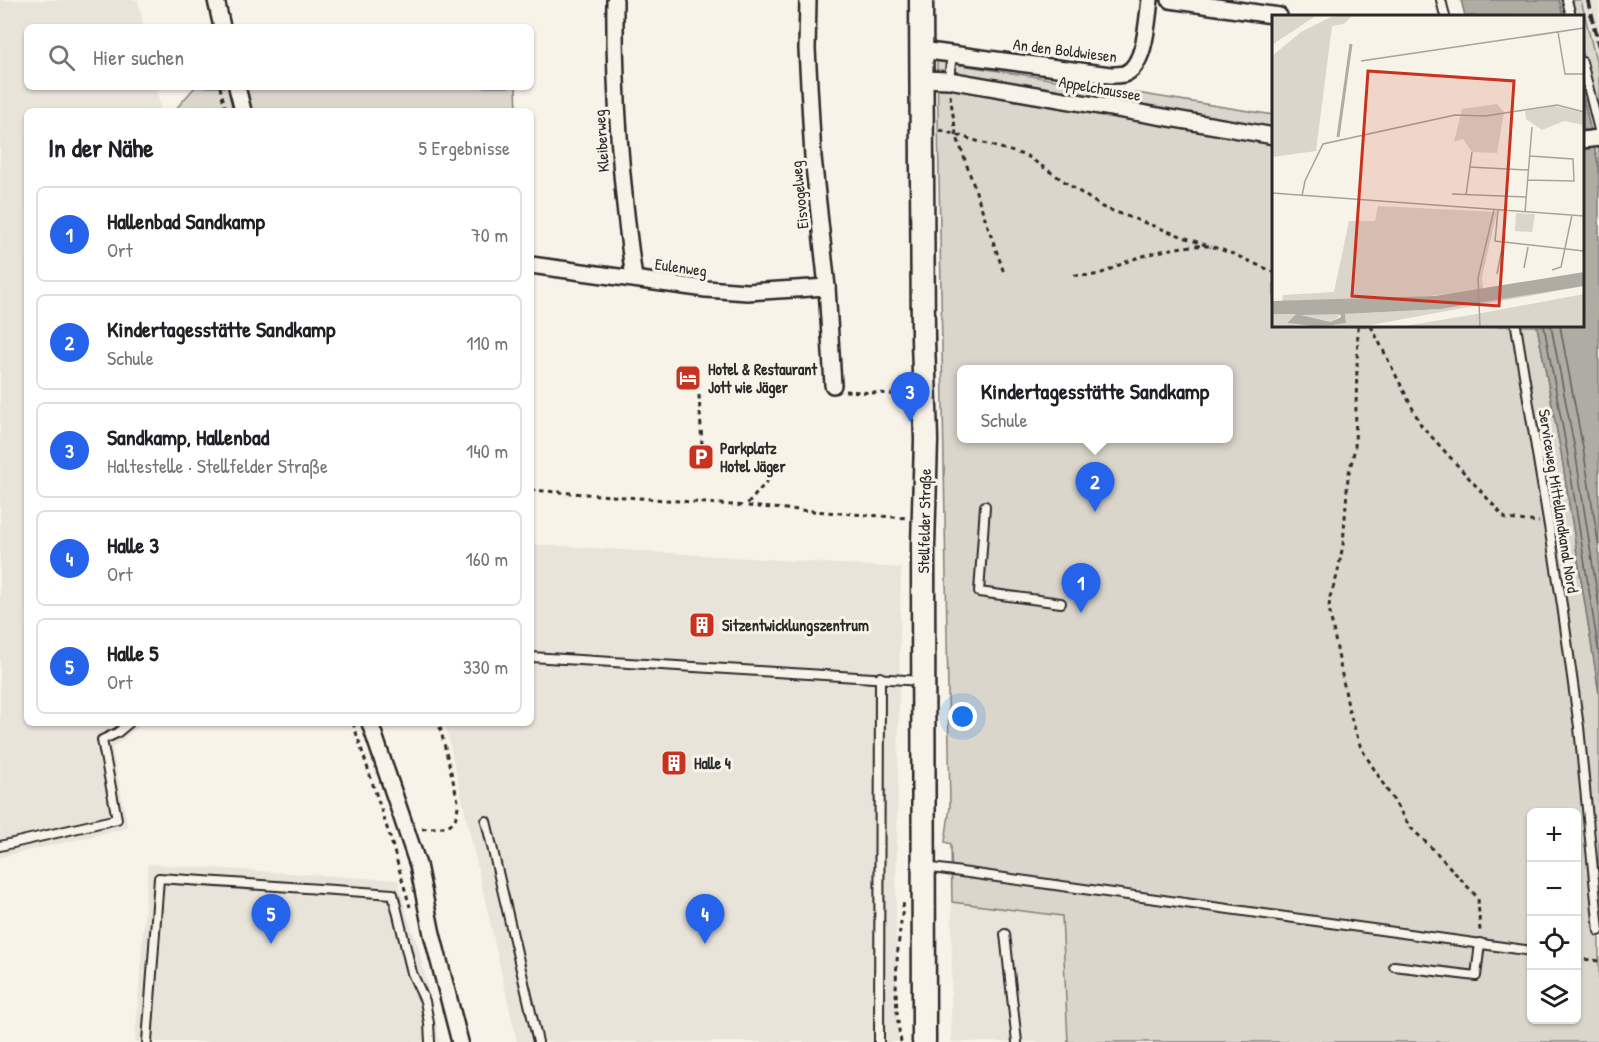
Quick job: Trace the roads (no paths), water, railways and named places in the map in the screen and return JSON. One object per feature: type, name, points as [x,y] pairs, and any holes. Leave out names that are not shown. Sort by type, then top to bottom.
[{"type":"street","points":[[216,0],[221,24]]},
{"type":"street","name":"Kleiberweg","points":[[615,0],[614,70],[618,137],[634,279]]},
{"type":"street","name":"Eisvogelweg","points":[[808,0],[807,49],[813,157],[827,287],[833,385]]},
{"type":"street","name":"Stellfelder Straße","points":[[921,0],[926,440],[924,1042]]},
{"type":"street","name":"An den Boldwiesen","points":[[921,50],[1110,75],[1123,74],[1131,70],[1139,58],[1150,0]]},
{"type":"street","points":[[1170,0],[1272,15]]},
{"type":"street","name":"Appelchaussee","points":[[921,79],[949,80],[1272,136]]},
{"type":"street","points":[[238,90],[242,108]]},
{"type":"street","points":[[1584,140],[1599,138]]},
{"type":"street","name":"Eulenweg","points":[[534,265],[706,289],[747,292],[827,287]]},
{"type":"street","points":[[371,726],[418,865],[432,934],[460,1042]]},
{"type":"lane","points":[[1441,0],[1445,15]]},
{"type":"lane","points":[[1567,0],[1571,15]]},
{"type":"lane","points":[[949,80],[952,53]]},
{"type":"lane","points":[[1584,70],[1599,130]]},
{"type":"lane","name":"Serviceweg Mittellandkanal Nord","points":[[1516,327],[1549,523],[1578,727],[1599,931]]},
{"type":"lane","points":[[985,506],[979,592],[1061,603]]},
{"type":"lane","points":[[534,657],[924,681]]},
{"type":"lane","points":[[879,1042],[880,677]]},
{"type":"lane","points":[[0,846],[117,819],[102,740],[125,726]]},
{"type":"lane","points":[[486,821],[538,1042]]},
{"type":"lane","points":[[924,867],[1527,950]]},
{"type":"lane","points":[[147,1042],[159,878],[393,894],[412,973],[425,1001],[430,1042]]},
{"type":"lane","points":[[1005,934],[1017,1042]]},
{"type":"lane","points":[[1394,966],[1476,976],[1480,943]]},
{"type":"water","points":[[1461,0],[1559,0],[1563,15],[1465,15]]},
{"type":"water","points":[[1584,101],[1599,168],[1599,693],[1561,452],[1537,327],[1584,327]]},
{"type":"railway","points":[[1588,0],[1599,46]]},
{"type":"place","name":"Hotel & Restaurant Jott wie Jäger","points":[[688,378]]},
{"type":"place","name":"Sandkamp, Hallenbad","points":[[910,422]]},
{"type":"place","name":"Parkplatz Hotel Jäger","points":[[701,457]]},
{"type":"place","name":"Kindertagesstätte Sandkamp","points":[[1095,512]]},
{"type":"place","name":"Hallenbad Sandkamp","points":[[1081,613]]},
{"type":"place","name":"Sitzentwicklungszentrum","points":[[702,625]]},
{"type":"place","name":"Halle 4","points":[[674,763]]},
{"type":"place","name":"Halle 5","points":[[271,944]]},
{"type":"place","name":"Halle 3","points":[[705,944]]}]
